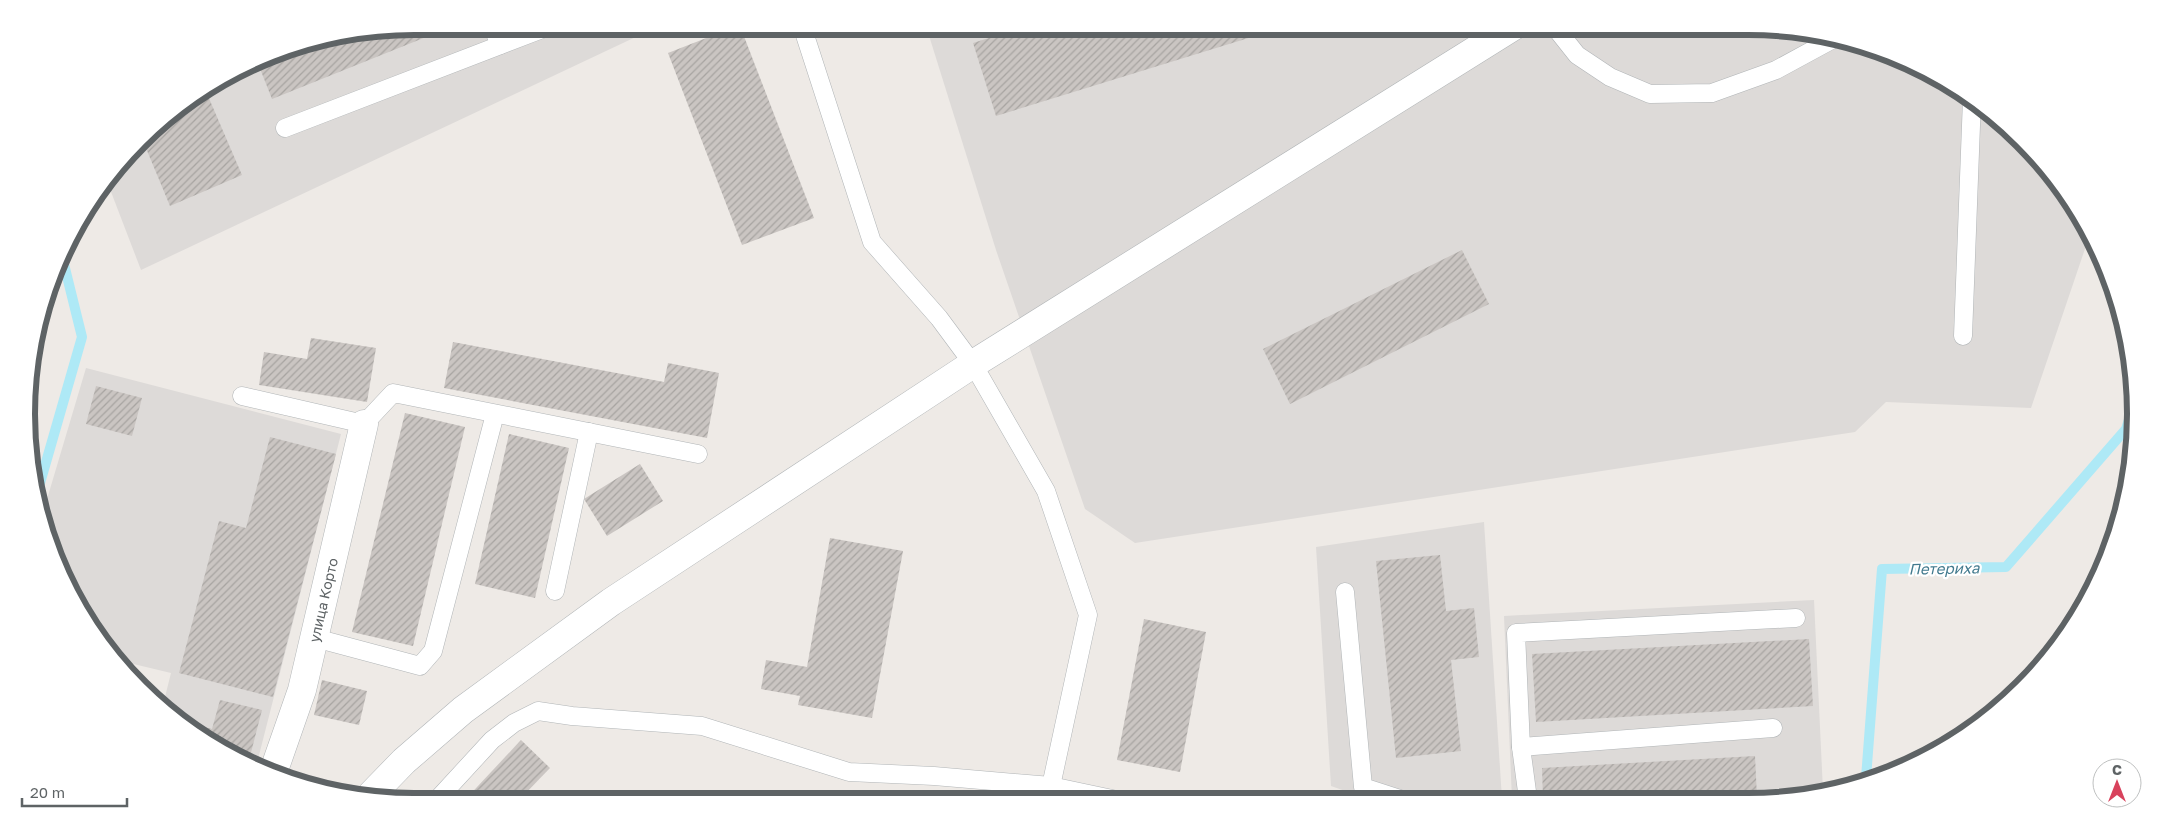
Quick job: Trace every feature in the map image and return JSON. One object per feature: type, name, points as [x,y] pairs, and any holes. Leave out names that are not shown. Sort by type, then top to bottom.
[{"type":"street","points":[[375,791],[404,761],[463,710],[611,602],[973,364],[1500,35]]},
{"type":"street","name":"улица Корто","points":[[276,767],[302,690],[364,424]]},
{"type":"lane","points":[[496,35],[500,46]]},
{"type":"lane","points":[[285,128],[528,35]]},
{"type":"lane","points":[[443,793],[492,740],[514,723],[538,711],[572,716],[702,726],[849,772],[934,776],[1050,793],[1088,615],[1046,491],[973,364],[939,318],[872,242],[805,35]]},
{"type":"lane","points":[[1561,35],[1577,55],[1610,78],[1650,94],[1712,93],[1776,70],[1826,43]]},
{"type":"lane","points":[[1963,336],[1972,108]]},
{"type":"lane","points":[[242,396],[364,424],[393,393],[698,454]]},
{"type":"lane","points":[[315,638],[420,666],[433,651],[495,414]]},
{"type":"lane","points":[[555,591],[589,432]]},
{"type":"lane","points":[[1345,592],[1363,787],[1382,793]]},
{"type":"lane","points":[[1527,793],[1521,747],[1516,633],[1796,618]]},
{"type":"lane","points":[[1521,747],[1773,728]]},
{"type":"shaded area","points":[[414,35],[640,35],[141,270],[110,188],[146,146],[183,113],[246,74],[292,55],[340,42],[365,38]]},
{"type":"shaded area","points":[[929,35],[1748,35],[1797,38],[1822,42],[1870,55],[1916,74],[1979,113],[2016,146],[2049,183],[2087,244],[2031,408],[1886,402],[1855,432],[1135,543],[1085,509],[996,250]]},
{"type":"shaded area","points":[[86,368],[341,434],[258,759],[203,729],[164,699],[171,673],[128,663],[113,645],[74,582],[55,536],[46,503]]},
{"type":"shaded area","points":[[1484,522],[1502,793],[1351,793],[1331,786],[1316,547]]},
{"type":"shaded area","points":[[1814,600],[1823,786],[1797,790],[1748,793],[1512,793],[1504,616]]},
{"type":"building","points":[[431,35],[272,99],[260,68],[269,64],[292,55],[340,42],[389,36]]},
{"type":"building","points":[[714,35],[743,35],[814,218],[742,245],[668,53]]},
{"type":"building","points":[[998,35],[1258,35],[996,116],[973,43]]},
{"type":"building","points":[[208,96],[242,175],[170,206],[145,147],[183,113]]},
{"type":"building","points":[[1462,250],[1489,304],[1290,404],[1263,349]]},
{"type":"building","points":[[311,338],[376,348],[367,402],[259,385],[264,352],[307,359]]},
{"type":"building","points":[[453,342],[664,382],[668,363],[719,373],[707,438],[444,388]]},
{"type":"building","points":[[96,386],[142,398],[132,436],[86,424]]},
{"type":"building","points":[[405,413],[465,427],[413,646],[352,632]]},
{"type":"building","points":[[509,434],[569,448],[535,598],[475,584]]},
{"type":"building","points":[[270,437],[336,454],[273,697],[179,673],[219,521],[246,528]]},
{"type":"building","points":[[640,464],[663,501],[607,536],[584,499]]},
{"type":"building","points":[[830,538],[903,551],[872,718],[798,705],[800,696],[761,689],[766,660],[807,667]]},
{"type":"building","points":[[1440,555],[1446,611],[1474,608],[1479,657],[1451,660],[1461,751],[1396,758],[1376,561]]},
{"type":"building","points":[[1144,619],[1206,632],[1180,772],[1117,760]]},
{"type":"building","points":[[1809,639],[1813,706],[1536,722],[1532,654]]},
{"type":"building","points":[[322,680],[367,691],[359,725],[314,715]]},
{"type":"building","points":[[220,700],[262,710],[250,756],[197,725],[212,729]]},
{"type":"building","points":[[521,740],[550,768],[526,793],[471,793]]},
{"type":"building","points":[[1755,756],[1757,793],[1543,793],[1542,768]]},
{"type":"waterway","points":[[41,480],[82,337],[65,267]]},
{"type":"waterway","name":"Петериха","points":[[1866,774],[1882,569],[2006,567],[2126,428]]}]
